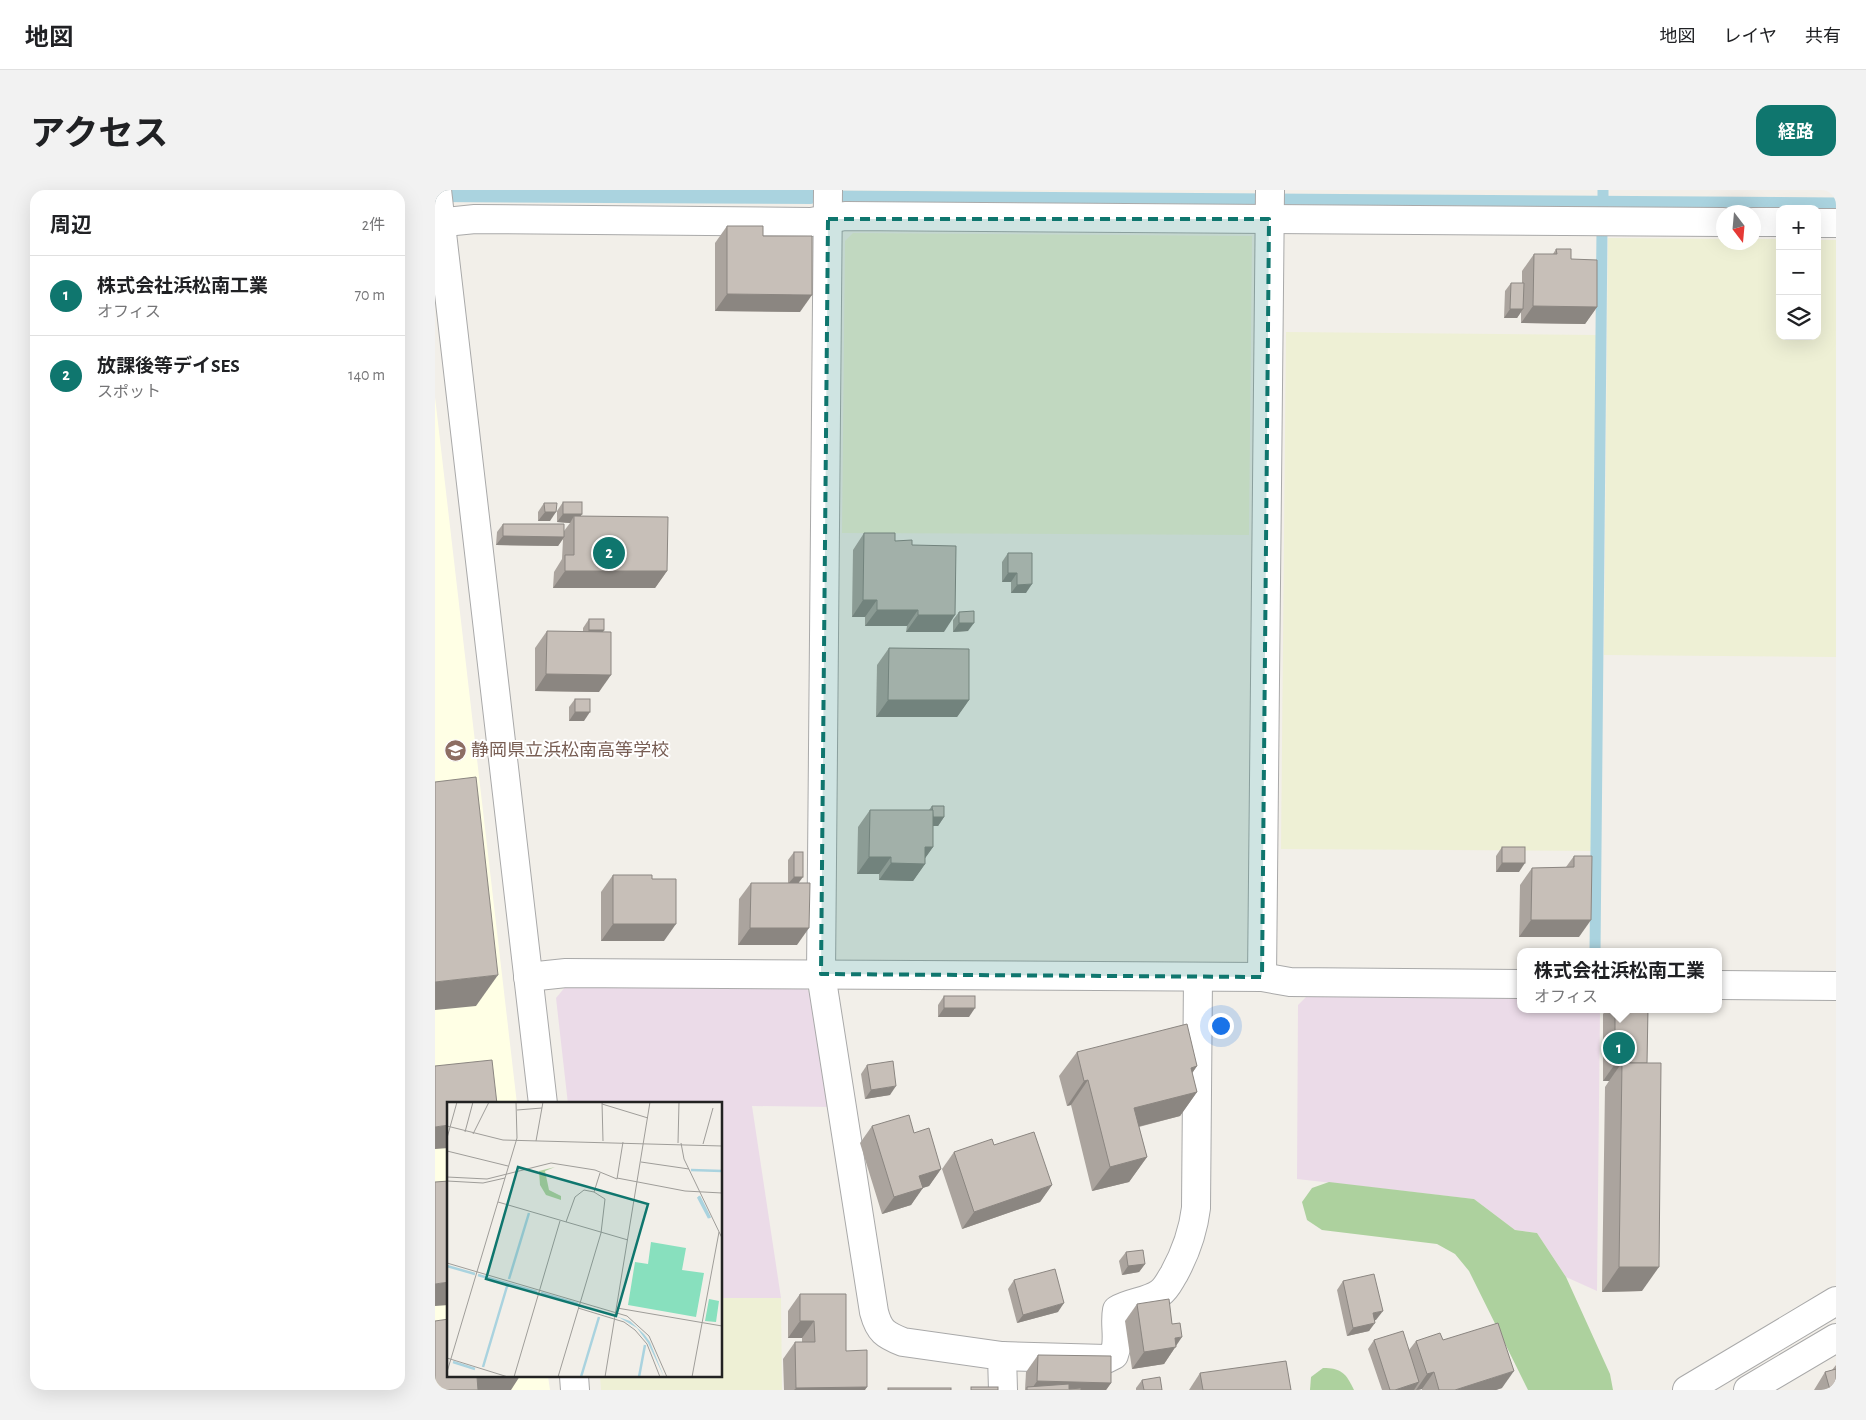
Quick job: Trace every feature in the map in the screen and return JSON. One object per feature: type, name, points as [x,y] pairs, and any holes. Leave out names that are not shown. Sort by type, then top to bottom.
[{"type":"street","points":[[437,190],[440,267],[543,1102]]},
{"type":"street","points":[[438,221],[475,219],[811,222],[828,205]]},
{"type":"street","points":[[828,205],[845,216],[1269,206],[1716,222]]},
{"type":"street","points":[[828,205],[821,974],[873,1312],[878,1326],[889,1336],[903,1342],[1002,1356],[1106,1359],[1114,1354],[1118,1346],[1115,1319],[1117,1310],[1161,1293],[1183,1257],[1192,1233],[1196,1208],[1198,977]]},
{"type":"street","points":[[1262,977],[1269,206]]},
{"type":"street","points":[[1761,222],[1776,222]]},
{"type":"street","points":[[1821,223],[1836,223]]},
{"type":"street","points":[[528,977],[566,972],[1262,977],[1290,982],[1517,984]]},
{"type":"street","points":[[1722,985],[1836,986]]},
{"type":"street","points":[[1687,1390],[1836,1301]]},
{"type":"street","points":[[1749,1390],[1836,1338]]},
{"type":"street","points":[[1002,1356],[1003,1390]]},
{"type":"highlighted area","points":[[828,219],[1269,219],[1262,977],[821,974]]},
{"type":"shaded area","points":[[853,233],[1252,236],[1249,535],[842,533],[845,241]]},
{"type":"shaded area","points":[[1608,238],[1716,239],[1716,250],[1761,250],[1761,239],[1776,239],[1776,340],[1821,340],[1821,240],[1836,240],[1836,657],[1604,655]]},
{"type":"shaded area","points":[[1286,332],[1596,335],[1591,851],[1281,849]]},
{"type":"shaded area","name":"静岡県立浜松南高等学校","points":[[435,397],[517,1102],[447,1102],[447,1378],[548,1378],[550,1390],[435,1390]]},
{"type":"shaded area","points":[[566,986],[805,988],[816,997],[833,1107],[752,1106],[781,1298],[723,1298],[723,1102],[568,1102],[556,998]]},
{"type":"shaded area","points":[[1307,996],[1517,998],[1517,1013],[1600,1013],[1597,1291],[1566,1277],[1537,1233],[1515,1230],[1474,1199],[1297,1179],[1298,1005]]},
{"type":"shaded area","points":[[723,1298],[781,1298],[782,1390],[601,1390],[600,1378],[723,1378]]},
{"type":"green space","points":[[1329,1182],[1474,1199],[1515,1230],[1537,1233],[1566,1277],[1610,1374],[1613,1390],[1528,1390],[1469,1271],[1455,1254],[1437,1244],[1322,1230],[1307,1220],[1302,1202],[1312,1188]]},
{"type":"green space","points":[[1323,1368],[1339,1370],[1348,1379],[1354,1390],[1310,1390],[1311,1377]]},
{"type":"water","points":[[435,190],[820,190],[840,196],[811,204],[435,202]]},
{"type":"building","points":[[727,226],[763,226],[763,236],[812,236],[812,295],[727,294]]},
{"type":"building","points":[[1556,249],[1571,249],[1571,259],[1597,260],[1597,307],[1533,306],[1534,254],[1557,254]]},
{"type":"building","points":[[1511,283],[1524,283],[1523,309],[1510,309]]},
{"type":"building","points":[[563,502],[582,502],[582,514],[563,514]]},
{"type":"building","points":[[544,503],[557,503],[556,512],[545,512]]},
{"type":"building","points":[[574,516],[668,517],[667,571],[565,571],[565,555],[574,555]]},
{"type":"building","points":[[503,524],[564,524],[564,537],[503,536]]},
{"type":"building","points":[[864,533],[895,533],[895,541],[912,540],[912,545],[956,546],[955,615],[918,615],[918,610],[877,610],[877,600],[863,600]]},
{"type":"building","points":[[1008,553],[1032,553],[1032,584],[1017,585],[1017,573],[1008,573]]},
{"type":"building","points":[[974,611],[974,623],[959,623],[959,612]]},
{"type":"building","points":[[589,619],[604,619],[604,630],[589,630]]},
{"type":"building","points":[[547,631],[611,632],[611,675],[546,674]]},
{"type":"building","points":[[889,648],[969,649],[969,700],[888,700]]},
{"type":"building","points":[[575,699],[590,699],[590,712],[575,712]]},
{"type":"building","points":[[476,777],[498,975],[435,982],[435,782]]},
{"type":"building","points":[[932,806],[944,806],[944,817],[933,817]]},
{"type":"building","points":[[870,810],[933,810],[933,847],[925,847],[925,864],[891,863],[891,857],[869,857]]},
{"type":"building","points":[[1502,847],[1525,847],[1525,863],[1502,863]]},
{"type":"building","points":[[794,852],[803,852],[803,877],[794,877]]},
{"type":"building","points":[[1574,856],[1592,856],[1591,920],[1531,920],[1532,868],[1574,867]]},
{"type":"building","points":[[613,875],[652,875],[652,879],[676,879],[676,924],[613,924]]},
{"type":"building","points":[[751,883],[810,883],[809,928],[750,928]]},
{"type":"building","points":[[944,996],[975,996],[975,1008],[944,1008]]},
{"type":"building","points":[[1615,1013],[1648,1013],[1647,1063],[1615,1064]]},
{"type":"building","points":[[1187,1024],[1197,1066],[1191,1068],[1197,1092],[1134,1108],[1147,1157],[1110,1167],[1088,1080],[1084,1081],[1077,1052]]},
{"type":"building","points":[[492,1060],[497,1102],[447,1102],[447,1125],[435,1127],[435,1066]]},
{"type":"building","points":[[893,1061],[896,1086],[871,1090],[867,1065]]},
{"type":"building","points":[[1622,1063],[1661,1063],[1659,1267],[1619,1267]]},
{"type":"building","points":[[909,1115],[914,1133],[929,1128],[941,1169],[919,1176],[923,1188],[894,1197],[872,1126]]},
{"type":"building","points":[[1034,1132],[1052,1185],[974,1212],[954,1152],[992,1139],[994,1145]]},
{"type":"building","points":[[447,1181],[447,1282],[435,1284],[435,1182]]},
{"type":"building","points":[[1143,1250],[1145,1264],[1128,1266],[1126,1252]]},
{"type":"building","points":[[1055,1269],[1064,1303],[1023,1315],[1014,1280]]},
{"type":"building","points":[[1374,1274],[1383,1311],[1373,1313],[1375,1323],[1353,1328],[1343,1281]]},
{"type":"building","points":[[800,1294],[846,1294],[846,1351],[867,1350],[867,1387],[796,1388],[795,1342],[815,1342],[814,1321],[800,1321]]},
{"type":"building","points":[[1169,1299],[1172,1324],[1180,1323],[1182,1337],[1175,1338],[1176,1347],[1144,1352],[1137,1304]]},
{"type":"building","points":[[447,1319],[447,1378],[477,1378],[478,1390],[435,1390],[435,1321]]},
{"type":"building","points":[[1498,1323],[1514,1371],[1455,1390],[1439,1390],[1434,1372],[1427,1374],[1416,1341],[1440,1333],[1443,1340]]},
{"type":"building","points":[[1403,1331],[1419,1382],[1390,1390],[1374,1340]]},
{"type":"building","points":[[1038,1355],[1111,1356],[1111,1383],[1037,1381]]},
{"type":"building","points":[[1286,1361],[1291,1390],[1203,1390],[1200,1373]]},
{"type":"building","points":[[1836,1369],[1836,1390],[1830,1390],[1825,1372]]},
{"type":"building","points":[[1160,1377],[1162,1390],[1144,1390],[1142,1380]]},
{"type":"building","points":[[1069,1384],[1069,1389],[1081,1388],[1081,1390],[1027,1390],[1027,1387]]},
{"type":"building","points":[[971,1387],[998,1387],[998,1390],[971,1390]]},
{"type":"building","points":[[888,1388],[951,1388],[951,1390],[888,1390]]},
{"type":"waterway","points":[[1603,190],[1603,208]]},
{"type":"waterway","points":[[827,196],[1836,203]]},
{"type":"waterway","points":[[1595,948],[1602,230]]},
{"type":"place","name":"放課後等デイSES","points":[[609,553]]},
{"type":"place","name":"静岡県立浜松南高等学校","points":[[455,751]]},
{"type":"place","name":"株式会社浜松南工業","points":[[1619,1048]]}]
